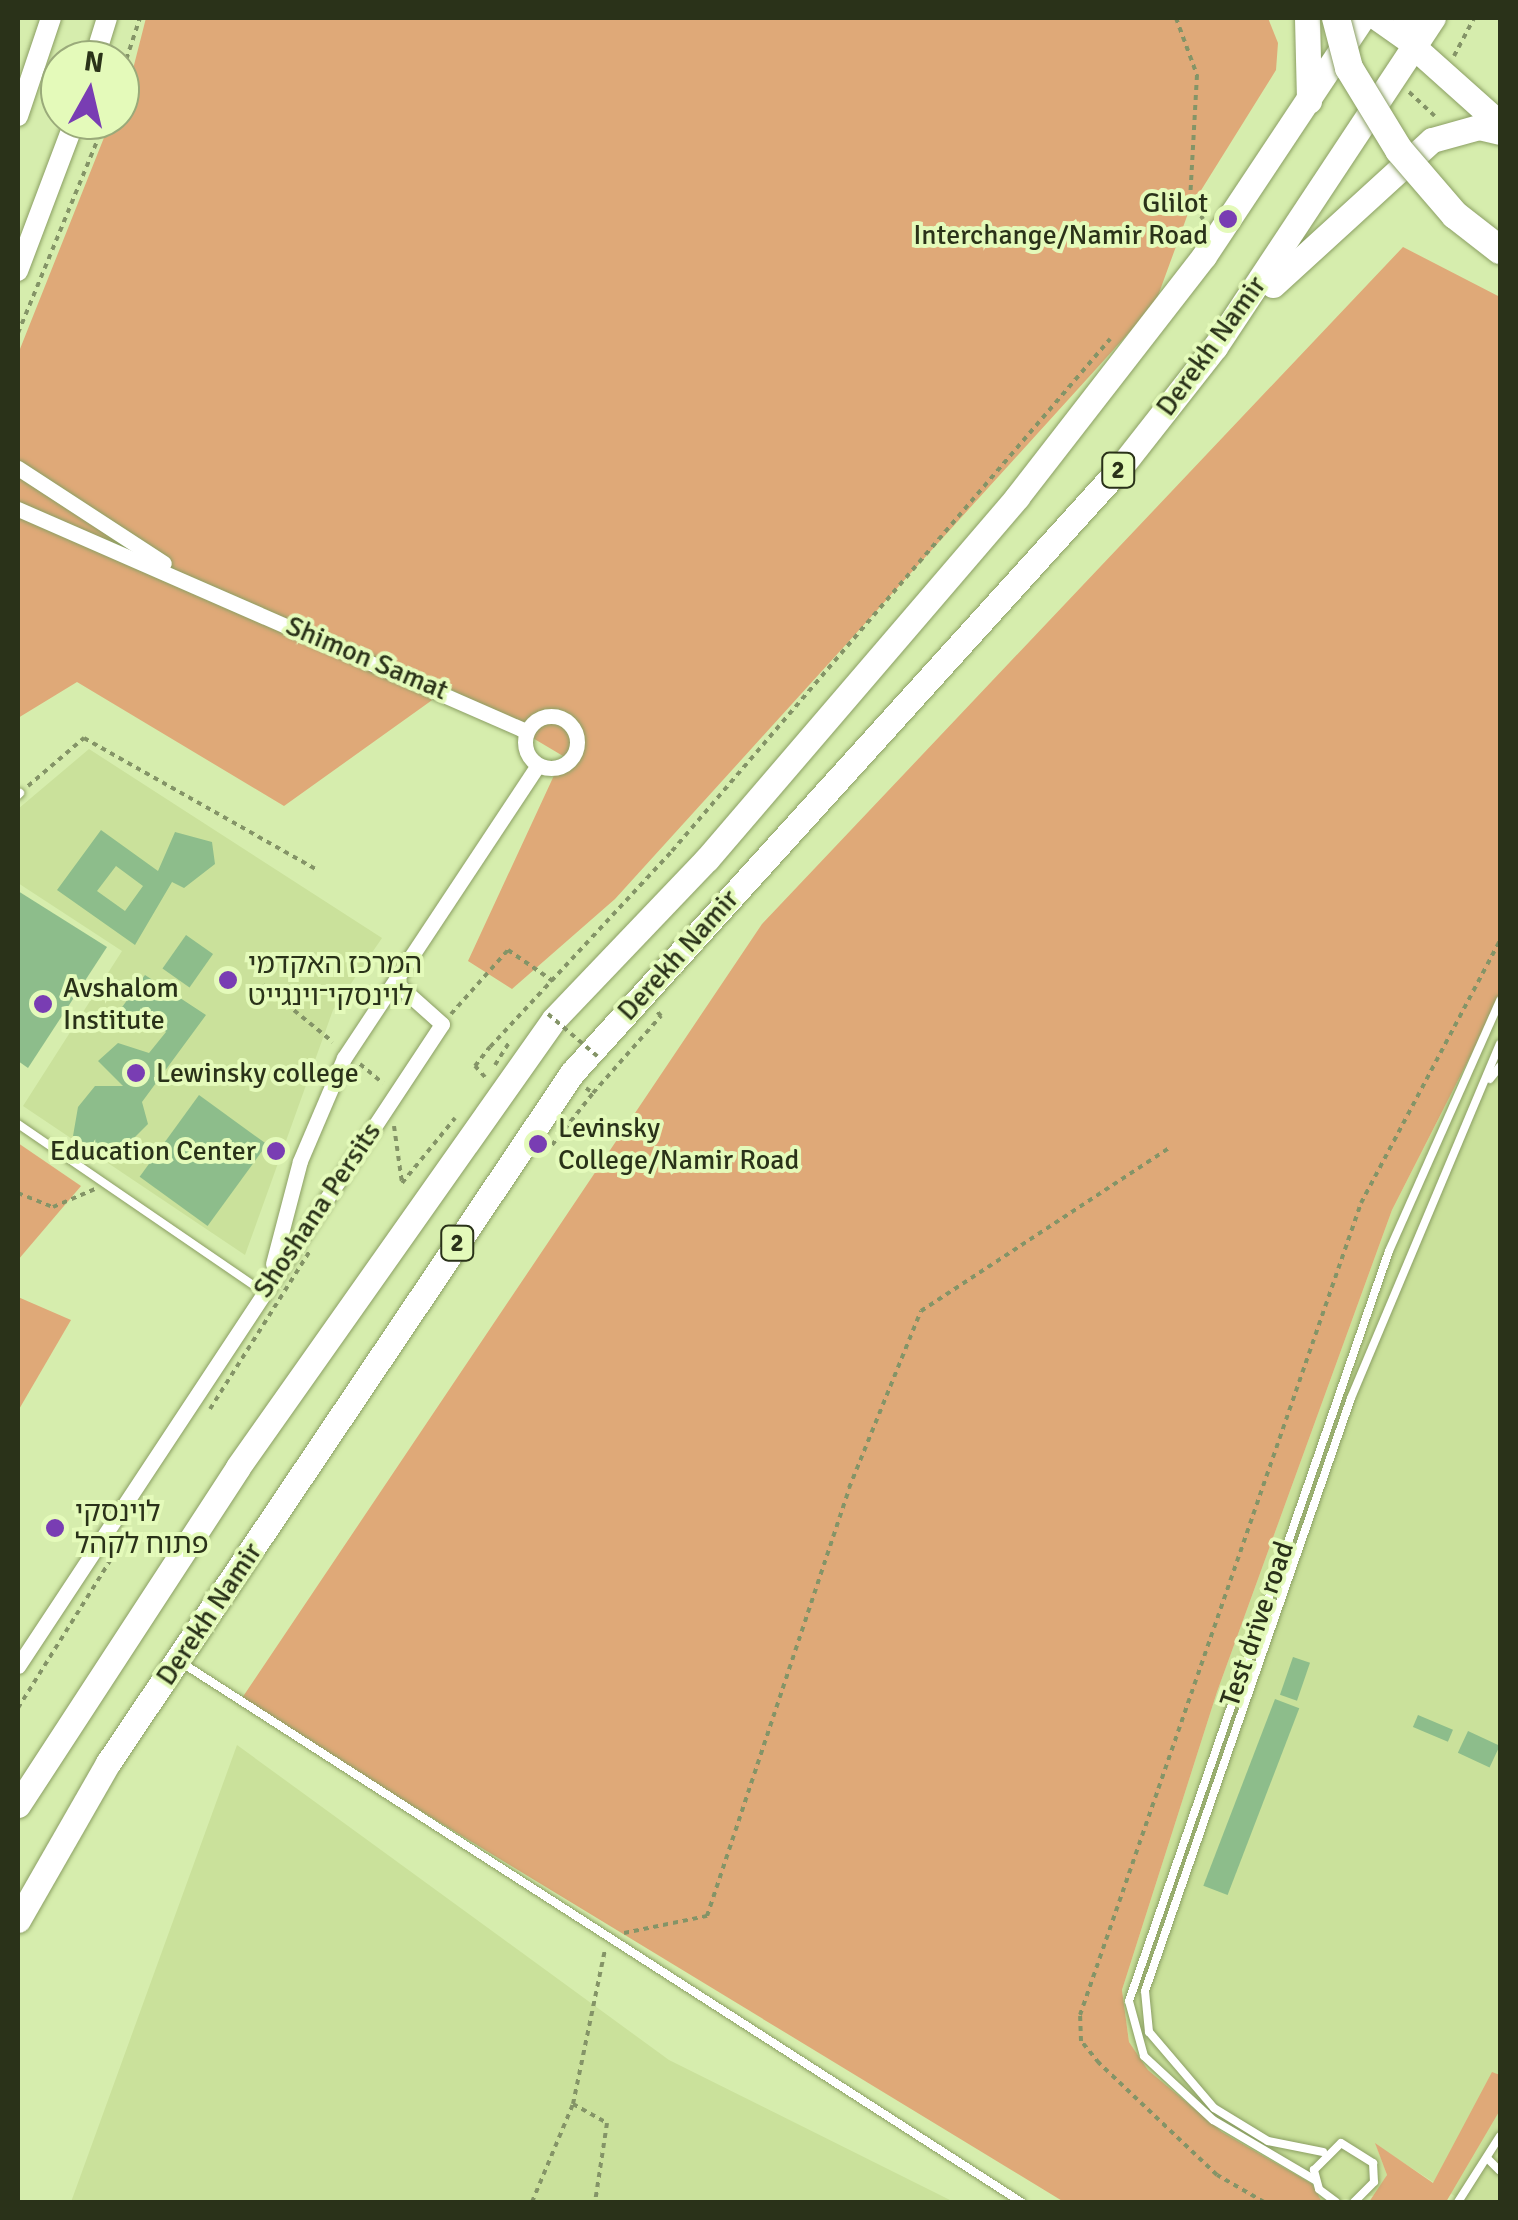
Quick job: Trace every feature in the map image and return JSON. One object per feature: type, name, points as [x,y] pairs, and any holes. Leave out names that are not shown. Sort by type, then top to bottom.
[{"type":"highway","points":[[1307,18],[1309,105]]},
{"type":"highway","points":[[1336,18],[1349,68],[1388,134],[1455,215],[1500,250]]},
{"type":"highway","name":"Derekh Namir","points":[[18,1805],[238,1467],[554,1018],[707,859],[1016,497],[1309,105],[1362,18]]},
{"type":"highway","points":[[1405,18],[1414,47],[1500,128]]},
{"type":"highway","name":"2","points":[[1414,47],[1433,18]]},
{"type":"highway","name":"Derekh Namir","points":[[18,1920],[177,1660],[572,1072],[1120,468],[1215,347],[1414,47]]},
{"type":"highway","points":[[1215,347],[1307,247],[1432,140],[1478,127],[1500,128]]},
{"type":"street","points":[[18,116],[51,18]]},
{"type":"street","points":[[1373,18],[1414,47]]},
{"type":"street","points":[[18,270],[67,140]]},
{"type":"street","name":"Shimon Samat","points":[[18,468],[206,589]]},
{"type":"street","name":"Shimon Samat","points":[[18,509],[526,731]]},
{"type":"street","points":[[556,716],[576,732],[566,764],[538,765],[525,748],[526,731],[556,716]]},
{"type":"street","points":[[266,1284],[300,1162],[347,1053],[538,765]]},
{"type":"street","points":[[396,983],[442,1024]]},
{"type":"street","name":"Shoshana Persits","points":[[18,1666],[299,1234],[442,1024]]},
{"type":"lane","name":"Test drive road","points":[[1336,2202],[1315,2180],[1212,2120],[1144,2056],[1129,2001],[1389,1251],[1500,1001]]},
{"type":"lane","name":"Test drive road","points":[[1354,2202],[1374,2182],[1368,2154],[1341,2144],[1323,2152],[1268,2141],[1214,2108],[1149,2032],[1145,1991],[1351,1398],[1500,1044]]},
{"type":"lane","points":[[1484,1086],[1500,1066]]},
{"type":"lane","points":[[18,1124],[266,1284]]},
{"type":"lane","points":[[177,1660],[1021,2202]]},
{"type":"lane","points":[[1458,2202],[1500,2136]]},
{"type":"lane","points":[[1315,2180],[1323,2152]]},
{"type":"lane","points":[[1487,2158],[1500,2171]]},
{"type":"path","points":[[1176,18],[1197,75],[1190,199],[1202,219]]},
{"type":"path","points":[[18,333],[98,140]]},
{"type":"path","points":[[476,1094],[488,1080],[475,1066],[1113,335]]},
{"type":"path","points":[[19,794],[84,738],[316,869]]},
{"type":"path","points":[[1264,2202],[1217,2176],[1198,2148],[1099,2063],[1082,2040],[1080,2015],[1360,1203],[1500,940]]},
{"type":"path","points":[[442,1024],[508,950],[560,986]]},
{"type":"path","points":[[263,985],[395,1093]]},
{"type":"path","points":[[548,1014],[598,1056]]},
{"type":"path","points":[[552,1145],[593,1093]]},
{"type":"path","points":[[384,1110],[402,1182],[463,1109]]},
{"type":"path","points":[[532,2202],[573,2104],[607,1937],[707,1916],[849,1488],[922,1312],[1169,1148]]},
{"type":"path","points":[[18,1193],[53,1207],[103,1182]]},
{"type":"path","points":[[204,1417],[313,1256],[299,1234]]},
{"type":"path","points":[[18,1708],[119,1546]]},
{"type":"path","points":[[573,2104],[607,2123],[595,2202]]},
{"type":"shaded area","points":[[146,18],[1268,18],[1278,43],[1276,70],[1190,208],[1155,304],[615,899],[512,989],[468,961],[563,756],[449,688],[284,806],[77,682],[18,718],[18,354],[103,140],[140,140],[140,42]]},
{"type":"shaded area","points":[[1403,247],[1500,297],[1500,998],[1392,1210],[1217,1692],[1122,1990],[1129,2042],[1148,2070],[1222,2132],[1312,2184],[1322,2202],[1064,2202],[240,1701],[762,924]]},
{"type":"shaded area","name":"המרכז האקדמי לוינסקי־וינגייט","points":[[89,749],[382,938],[333,1010],[245,1255],[23,1106],[122,951],[18,883],[18,809]]},
{"type":"shaded area","points":[[1500,998],[1500,2202],[1464,2202],[1376,2145],[1387,2175],[1379,2195],[1322,2202],[1312,2184],[1222,2132],[1148,2070],[1129,2042],[1122,1990],[1217,1692],[1392,1210]]},
{"type":"shaded area","points":[[18,1143],[81,1186],[18,1260]]},
{"type":"shaded area","points":[[18,1297],[71,1320],[18,1411]]},
{"type":"shaded area","points":[[237,1745],[669,2060],[954,2202],[71,2202]]},
{"type":"shaded area","points":[[1492,2072],[1500,2075],[1500,2110],[1446,2202],[1369,2202],[1387,2175],[1375,2143],[1433,2183]]},
{"type":"building","points":[[101,830],[158,871],[175,832],[212,842],[215,864],[184,888],[172,882],[135,945],[57,890]],"holes":[[[116,866],[143,886],[125,911],[97,891]]]},
{"type":"building","name":"Avshalom Institute","points":[[18,891],[107,947],[28,1068],[18,1061]]},
{"type":"building","points":[[186,935],[213,954],[190,988],[162,969]]},
{"type":"building","name":"Lewinsky college","points":[[145,975],[206,1015],[142,1102],[148,1124],[123,1149],[91,1147],[73,1136],[78,1107],[95,1086],[123,1086],[98,1061],[118,1043],[149,1053],[166,1032],[154,1019],[139,1028],[115,1017]]},
{"type":"building","points":[[199,1095],[267,1144],[208,1226],[140,1177]]},
{"type":"building","points":[[1293,1657],[1310,1663],[1297,1701],[1280,1695]]},
{"type":"building","points":[[1275,1699],[1299,1708],[1228,1895],[1203,1886]]},
{"type":"building","points":[[1418,1715],[1453,1730],[1448,1742],[1413,1727]]},
{"type":"building","points":[[1468,1731],[1500,1746],[1490,1768],[1458,1753]]},
{"type":"place","name":"Glilot Interchange/Namir Road","points":[[1228,219]]},
{"type":"place","name":"המרכז האקדמי לוינסקי־וינגייט","points":[[228,980]]},
{"type":"place","name":"Avshalom Institute","points":[[43,1004]]},
{"type":"place","name":"Lewinsky college","points":[[136,1073]]},
{"type":"place","name":"Levinsky College/Namir Road","points":[[538,1144]]},
{"type":"place","name":"Education Center","points":[[276,1151]]},
{"type":"place","name":"לוינסקי פתוח לקהל","points":[[55,1528]]}]
